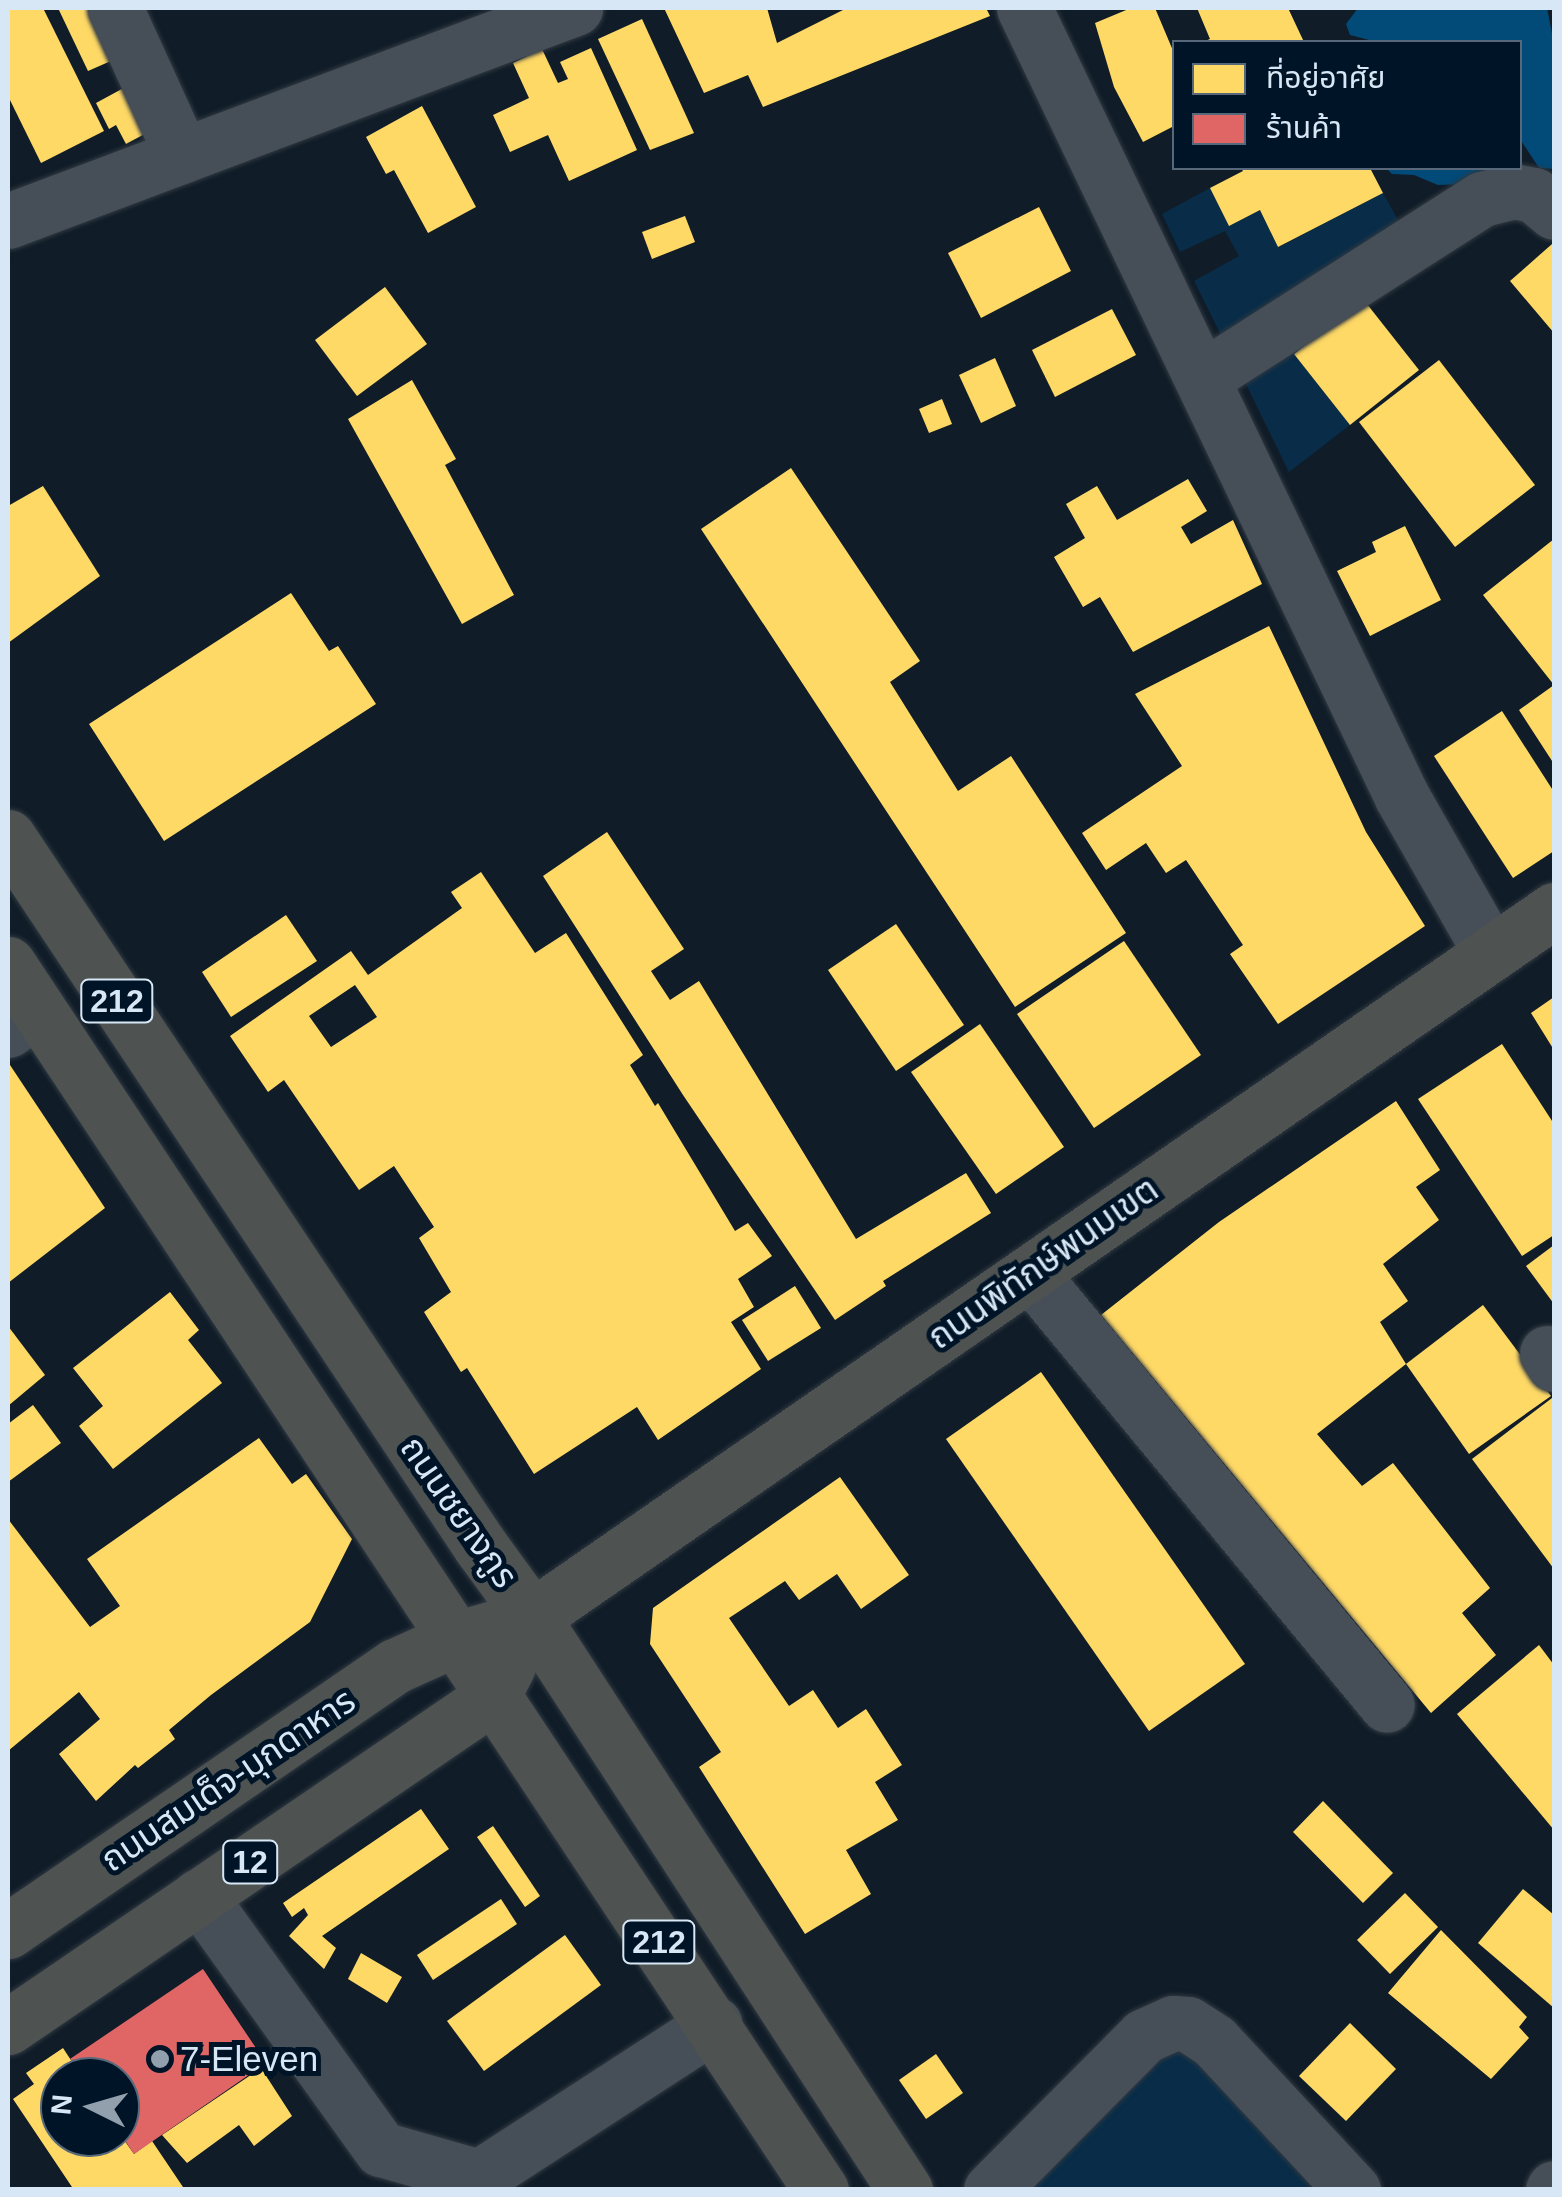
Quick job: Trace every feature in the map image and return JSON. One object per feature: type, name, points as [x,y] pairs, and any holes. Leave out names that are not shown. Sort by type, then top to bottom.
[{"type":"main road","name":"ถนนชยางกูร","points":[[8,837],[481,1547],[532,1617],[905,2190]]},
{"type":"main road","name":"ถนนพิทักษ์พนมเขต","points":[[532,1617],[1554,910]]},
{"type":"main road","name":"ถนนชยางกูร","points":[[17,1001],[456,1639],[715,2024],[820,2190]]},
{"type":"main road","name":"ถนนสมเด็จ-มุกดาหาร","points":[[8,1931],[395,1666],[456,1639],[532,1617]]},
{"type":"main road","points":[[492,1697],[532,1617]]},
{"type":"main road","name":"12","points":[[8,2027],[492,1697]]},
{"type":"street","points":[[115,8],[182,155]]},
{"type":"street","points":[[8,220],[575,8]]},
{"type":"street","points":[[1024,8],[1402,797],[1491,953]]},
{"type":"street","points":[[1202,378],[1482,198],[1513,191],[1534,195],[1554,212]]},
{"type":"street","points":[[1030,1273],[1388,1705]]},
{"type":"street","points":[[199,1896],[380,2149],[478,2177],[715,2024]]},
{"type":"street","points":[[991,2190],[1144,2036],[1172,2023],[1188,2024],[1214,2041],[1353,2190]]},
{"type":"shaded area","points":[[1358,8],[1547,8],[1554,44],[1554,169],[1539,168],[1522,142],[1522,40],[1369,40],[1350,35],[1346,24]]},
{"type":"shaded area","points":[[1388,170],[1494,170],[1469,184],[1438,185],[1414,175],[1392,174]]},
{"type":"shaded area","points":[[1210,188],[1229,226],[1260,210],[1279,247],[1383,193],[1404,231],[1226,345],[1194,281],[1239,256],[1225,231],[1180,252],[1162,214]]},
{"type":"shaded area","points":[[1363,299],[1294,354],[1350,425],[1289,472],[1242,376]]},
{"type":"shaded area","points":[[1167,2050],[1196,2057],[1323,2190],[1018,2190]]},
{"type":"building: ที่อยู่อาศัย","points":[[8,8],[43,8],[104,131],[41,163],[8,96]]},
{"type":"building: ที่อยู่อาศัย","points":[[58,8],[96,8],[120,57],[88,71]]},
{"type":"building: ที่อยู่อาศัย","points":[[664,8],[767,8],[777,43],[847,8],[986,8],[990,16],[763,107],[748,75],[704,93]]},
{"type":"building: ที่อยู่อาศัย","points":[[1131,8],[1155,8],[1172,48],[1172,127],[1143,142],[1114,87],[1095,23]]},
{"type":"building: ที่อยู่อาศัย","points":[[1197,8],[1288,8],[1303,40],[1208,40]]},
{"type":"building: ที่อยู่อาศัย","points":[[642,19],[694,133],[650,150],[598,39]]},
{"type":"building: ที่อยู่อาศัย","points":[[591,48],[637,150],[569,181],[548,135],[510,152],[493,115],[529,98],[513,63],[542,49],[558,83],[568,79],[560,62]]},
{"type":"building: ที่อยู่อาศัย","points":[[131,84],[154,129],[126,144],[116,125],[109,129],[96,103]]},
{"type":"building: ที่อยู่อาศัย","points":[[422,106],[476,207],[428,233],[394,170],[386,174],[366,137]]},
{"type":"building: ที่อยู่อาศัย","points":[[1371,170],[1383,193],[1278,247],[1260,210],[1229,226],[1210,188],[1243,171]]},
{"type":"building: ที่อยู่อาศัย","points":[[1039,207],[1071,271],[981,318],[948,253]]},
{"type":"building: ที่อยู่อาศัย","points":[[685,216],[695,242],[652,259],[642,232]]},
{"type":"building: ที่อยู่อาศัย","points":[[1552,244],[1554,247],[1554,333],[1510,281]]},
{"type":"building: ที่อยู่อาศัย","points":[[385,287],[427,344],[357,396],[315,340]]},
{"type":"building: ที่อยู่อาศัย","points":[[1363,299],[1419,370],[1350,425],[1294,354]]},
{"type":"building: ที่อยู่อาศัย","points":[[1112,309],[1136,355],[1055,397],[1032,350]]},
{"type":"building: ที่อยู่อาศัย","points":[[995,358],[1016,406],[981,423],[959,375]]},
{"type":"building: ที่อยู่อาศัย","points":[[1439,360],[1535,485],[1455,547],[1359,422]]},
{"type":"building: ที่อยู่อาศัย","points":[[412,380],[456,459],[445,465],[514,595],[462,624],[348,419]]},
{"type":"building: ที่อยู่อาศัย","points":[[942,399],[952,424],[929,433],[919,409]]},
{"type":"building: ที่อยู่อาศัย","points":[[791,468],[920,661],[890,682],[958,791],[1011,756],[1126,933],[1015,1007],[701,529]]},
{"type":"building: ที่อยู่อาศัย","points":[[1188,479],[1207,511],[1181,527],[1191,544],[1233,520],[1262,584],[1133,652],[1100,597],[1083,607],[1054,557],[1085,538],[1066,504],[1097,486],[1117,520]]},
{"type":"building: ที่อยู่อาศัย","points":[[43,486],[100,576],[8,643],[8,506]]},
{"type":"building: ที่อยู่อาศัย","points":[[1405,526],[1441,600],[1370,636],[1337,571],[1376,552],[1372,542]]},
{"type":"building: ที่อยู่อาศัย","points":[[1554,539],[1554,685],[1483,595]]},
{"type":"building: ที่อยู่อาศัย","points":[[291,593],[329,651],[338,646],[376,704],[164,841],[89,724]]},
{"type":"building: ที่อยู่อาศัย","points":[[1269,626],[1366,832],[1425,926],[1278,1024],[1230,954],[1243,945],[1186,860],[1166,873],[1146,843],[1106,870],[1082,833],[1182,766],[1135,694]]},
{"type":"building: ที่อยู่อาศัย","points":[[1554,685],[1554,764],[1519,710]]},
{"type":"building: ที่อยู่อาศัย","points":[[1502,711],[1554,792],[1554,851],[1513,878],[1434,756]]},
{"type":"building: ที่อยู่อาศัย","points":[[607,832],[684,949],[651,971],[670,1000],[699,981],[856,1239],[966,1173],[991,1213],[883,1281],[886,1286],[835,1320],[683,1095],[543,876]]},
{"type":"building: ที่อยู่อาศัย","points":[[481,872],[535,953],[566,933],[643,1055],[630,1065],[655,1106],[658,1103],[735,1231],[748,1223],[772,1256],[738,1279],[754,1307],[731,1322],[761,1369],[658,1440],[637,1407],[534,1474],[467,1368],[461,1372],[424,1312],[451,1292],[419,1238],[434,1227],[394,1166],[359,1190],[284,1080],[268,1092],[230,1036],[351,951],[368,975],[462,908],[451,892]],"holes":[[[355,985],[377,1017],[331,1047],[309,1016]]]},
{"type":"building: ที่อยู่อาศัย","points":[[286,915],[317,961],[231,1017],[202,972]]},
{"type":"building: ที่อยู่อาศัย","points":[[896,924],[964,1025],[896,1071],[828,970]]},
{"type":"building: ที่อยู่อาศัย","points":[[1124,941],[1201,1055],[1094,1128],[1017,1014]]},
{"type":"building: ที่อยู่อาศัย","points":[[1554,997],[1554,1050],[1531,1013]]},
{"type":"building: ที่อยู่อาศัย","points":[[980,1024],[1064,1147],[996,1194],[911,1072]]},
{"type":"building: ที่อยู่อาศัย","points":[[1502,1044],[1554,1124],[1554,1235],[1522,1256],[1418,1099]]},
{"type":"building: ที่อยู่อาศัย","points":[[8,1062],[105,1208],[8,1283]]},
{"type":"building: ที่อยู่อาศัย","points":[[1396,1101],[1440,1170],[1416,1187],[1439,1220],[1383,1264],[1408,1301],[1380,1322],[1406,1364],[1317,1434],[1362,1486],[1393,1463],[1490,1588],[1462,1613],[1496,1655],[1431,1713],[1101,1315],[1219,1222]]},
{"type":"building: ที่อยู่อาศัย","points":[[1554,1245],[1554,1304],[1526,1266]]},
{"type":"building: ที่อยู่อาศัย","points":[[795,1286],[821,1328],[768,1361],[742,1320]]},
{"type":"building: ที่อยู่อาศัย","points":[[170,1292],[199,1330],[188,1340],[222,1383],[113,1469],[79,1426],[103,1406],[73,1368]]},
{"type":"building: ที่อยู่อาศัย","points":[[1483,1305],[1551,1396],[1469,1454],[1406,1364]]},
{"type":"building: ที่อยู่อาศัย","points":[[8,1326],[45,1375],[8,1406]]},
{"type":"building: ที่อยู่อาศัย","points":[[1041,1372],[1245,1664],[1149,1731],[946,1439]]},
{"type":"building: ที่อยู่อาศัย","points":[[1552,1398],[1554,1401],[1554,1569],[1472,1459]]},
{"type":"building: ที่อยู่อาศัย","points":[[33,1405],[61,1443],[8,1482],[8,1424]]},
{"type":"building: ที่อยู่อาศัย","points":[[259,1438],[292,1484],[306,1474],[352,1539],[310,1622],[169,1730],[175,1739],[138,1768],[135,1765],[96,1801],[59,1754],[100,1719],[79,1692],[8,1751],[8,1519],[90,1627],[120,1606],[87,1559]]},
{"type":"building: ที่อยู่อาศัย","points":[[840,1477],[909,1575],[861,1609],[837,1574],[799,1600],[785,1581],[729,1618],[789,1706],[813,1690],[838,1728],[866,1709],[902,1765],[875,1782],[898,1820],[846,1850],[871,1894],[805,1934],[699,1767],[721,1752],[650,1644],[653,1608]]},
{"type":"building: ที่อยู่อาศัย","points":[[1539,1645],[1554,1665],[1554,1830],[1457,1714]]},
{"type":"building: ที่อยู่อาศัย","points":[[1323,1801],[1393,1873],[1363,1903],[1293,1832]]},
{"type":"building: ที่อยู่อาศัย","points":[[421,1809],[449,1849],[322,1936],[336,1948],[324,1969],[289,1936],[308,1915],[304,1908],[292,1917],[283,1903]]},
{"type":"building: ที่อยู่อาศัย","points":[[493,1826],[540,1896],[525,1907],[477,1837]]},
{"type":"building: ที่อยู่อาศัย","points":[[1523,1889],[1554,1915],[1554,2008],[1478,1943]]},
{"type":"building: ที่อยู่อาศัย","points":[[1405,1893],[1438,1927],[1390,1974],[1357,1940]]},
{"type":"building: ที่อยู่อาศัย","points":[[501,1899],[517,1924],[433,1980],[417,1955]]},
{"type":"building: ที่อยู่อาศัย","points":[[1441,1930],[1527,2017],[1519,2027],[1529,2038],[1491,2079],[1388,1993]]},
{"type":"building: ที่อยู่อาศัย","points":[[565,1935],[601,1985],[484,2071],[447,2021]]},
{"type":"building: ที่อยู่อาศัย","points":[[361,1953],[402,1977],[387,2003],[348,1979]]},
{"type":"building: ที่อยู่อาศัย","points":[[1350,2023],[1396,2069],[1346,2121],[1299,2076]]},
{"type":"building: ที่อยู่อาศัย","points":[[63,2048],[69,2057],[50,2057]]},
{"type":"building: ที่อยู่อาศัย","points":[[936,2054],[963,2093],[926,2119],[899,2080]]},
{"type":"building: ที่อยู่อาศัย","points":[[40,2064],[40,2139],[13,2099],[34,2084],[26,2073]]},
{"type":"building: ที่อยู่อาศัย","points":[[261,2068],[292,2116],[254,2146],[239,2125],[187,2163],[162,2135]]},
{"type":"building: ที่อยู่อาศัย","points":[[152,2141],[185,2190],[74,2190],[52,2157],[140,2157],[140,2150]]},
{"type":"building: ร้านค้า","points":[[203,1969],[266,2063],[140,2150],[140,2057],[73,2057]]},
{"type":"place","name":"7-Eleven","points":[[160,2059]]}]
